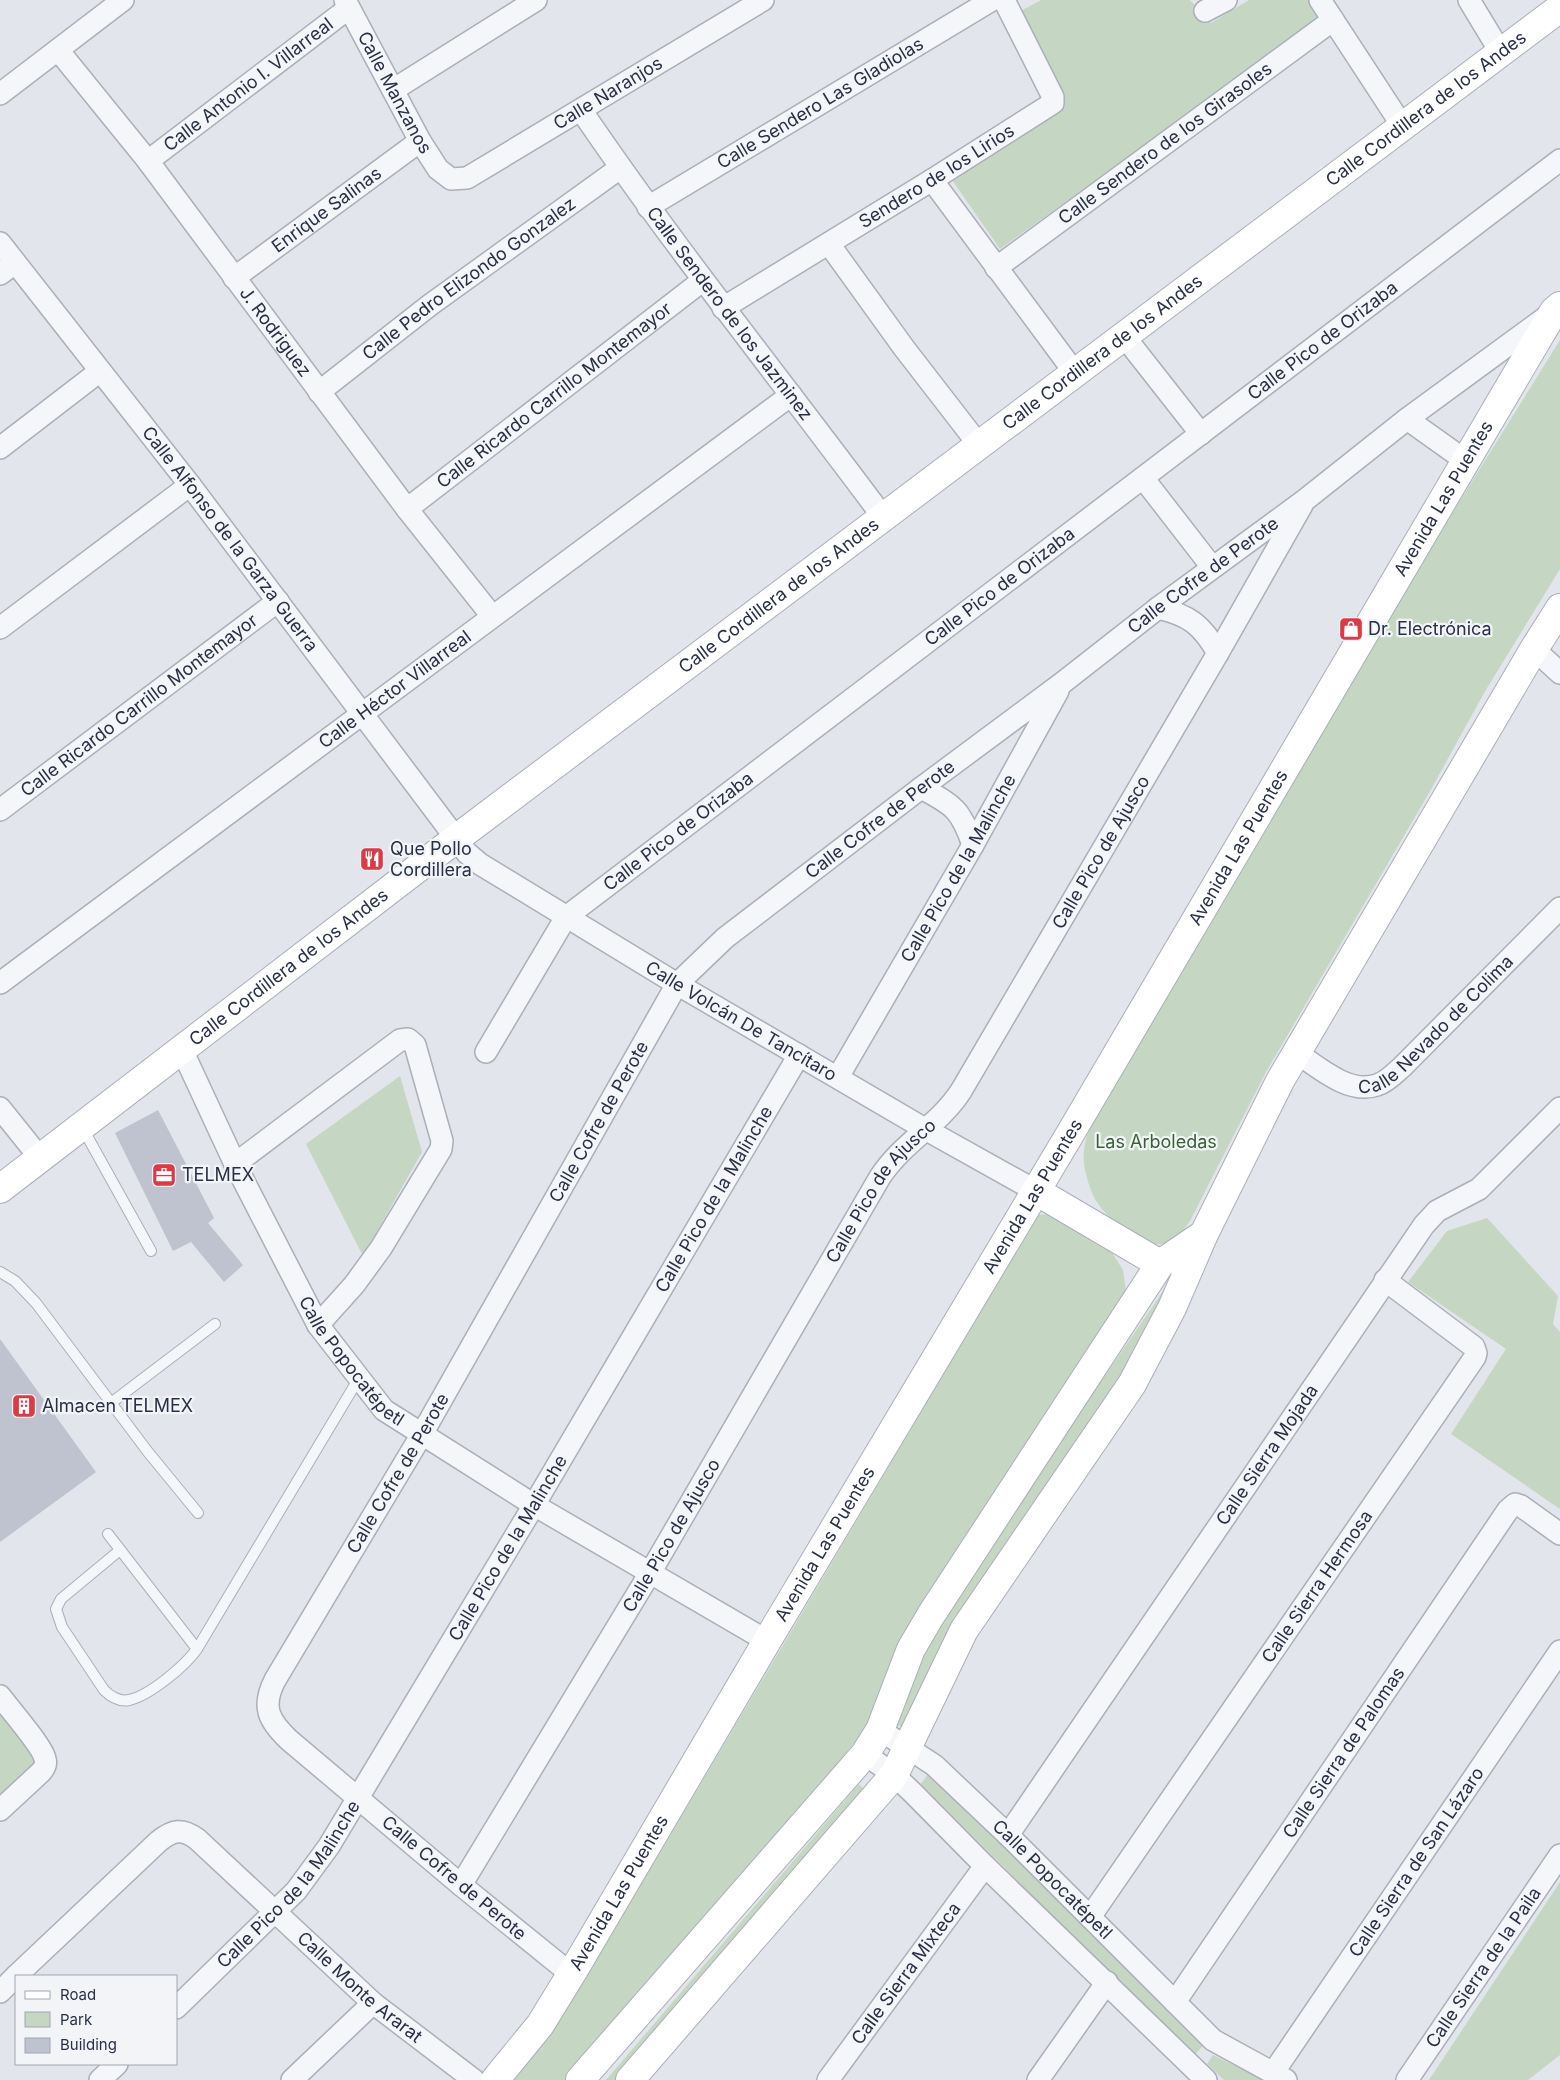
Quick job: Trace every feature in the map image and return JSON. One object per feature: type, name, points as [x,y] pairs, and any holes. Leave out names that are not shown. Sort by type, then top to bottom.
[{"type":"street","points":[[0,94],[123,0]]},
{"type":"street","points":[[393,90],[536,0]]},
{"type":"street","name":"Calle Naranjos","points":[[452,179],[467,178],[763,0]]},
{"type":"street","name":"Calle Sendero Las Gladiolas","points":[[648,207],[992,0]]},
{"type":"street","name":"Sendero de los Lirios","points":[[723,308],[829,244],[1053,103],[1053,97],[1004,0]]},
{"type":"street","points":[[1205,11],[1226,0]]},
{"type":"street","points":[[1320,0],[1403,127]]},
{"type":"street","points":[[1469,0],[1501,53]]},
{"type":"street","name":"Calle Manzanos","points":[[347,4],[420,141],[438,169],[452,179]]},
{"type":"street","name":"Calle Antonio I. Villarreal","points":[[148,161],[347,4]]},
{"type":"street","name":"Calle Cordillera de los Andes","points":[[0,1188],[457,838],[1560,8]]},
{"type":"street","name":"Calle Sendero de los Girasoles","points":[[996,268],[1334,20]]},
{"type":"street","name":"J. Rodriguez","points":[[58,50],[148,161],[407,509],[492,616]]},
{"type":"street","name":"Calle Sendero de los Jazminez","points":[[581,110],[648,207],[882,517]]},
{"type":"street","name":"Enrique Salinas","points":[[234,278],[420,141]]},
{"type":"street","name":"Calle Pico de Orizaba","points":[[486,1052],[566,917],[1560,160]]},
{"type":"street","name":"Calle Pedro Elizondo Gonzalez","points":[[319,392],[430,305],[620,168]]},
{"type":"street","points":[[932,180],[1075,373]]},
{"type":"street","name":"Calle Alfonso de la Garza Guerra","points":[[0,243],[8,268],[100,371],[190,485],[457,838]]},
{"type":"street","points":[[829,244],[904,348],[979,444]]},
{"type":"street","name":"Calle Ricardo Carrillo Montemayor","points":[[407,509],[702,280]]},
{"type":"street","name":"Calle Cofre de Perote","points":[[571,1974],[461,1885],[281,1732],[269,1714],[268,1696],[275,1680],[422,1434],[677,984],[725,938],[1061,684],[1212,567],[1305,500],[1406,419],[1557,309]]},
{"type":"street","name":"Avenida Las Puentes","points":[[494,2080],[540,2025],[571,1974],[1557,309]]},
{"type":"street","points":[[1124,336],[1201,434]]},
{"type":"street","points":[[0,448],[100,371]]},
{"type":"street","name":"Calle Héctor Villarreal","points":[[0,983],[791,395]]},
{"type":"street","points":[[1406,419],[1466,461]]},
{"type":"street","points":[[1143,478],[1212,567]]},
{"type":"street","points":[[0,628],[190,485]]},
{"type":"street","name":"Calle Pico de Ajusco","points":[[461,1885],[650,1573],[880,1177],[901,1150],[950,1106],[961,1090],[1218,653],[1305,500]]},
{"type":"street","name":"Calle Ricardo Carrillo Montemayor","points":[[0,810],[278,601]]},
{"type":"street","points":[[1158,608],[1189,618],[1208,636],[1218,653]]},
{"type":"street","points":[[630,2080],[894,1774],[964,1630],[1132,1384],[1172,1308],[1204,1234],[1280,1080],[1560,608]]},
{"type":"street","points":[[1534,649],[1560,673]]},
{"type":"street","name":"Calle Pico de la Malinche","points":[[838,1077],[973,845],[1061,684]]},
{"type":"street","points":[[921,788],[941,798],[955,809],[965,821],[973,845]]},
{"type":"street","name":"Calle Volcán De Tancítaro","points":[[457,838],[480,864],[566,917],[799,1056],[1036,1191]]},
{"type":"street","name":"Calle Nevado de Colima","points":[[1297,1053],[1340,1081],[1355,1085],[1377,1085],[1402,1067],[1560,908]]},
{"type":"street","points":[[235,1164],[400,1040],[408,1039],[415,1046],[442,1141],[441,1149],[381,1248],[354,1285],[318,1325]]},
{"type":"street","name":"Calle Popocatépetl","points":[[182,1050],[235,1164],[318,1325],[384,1410],[534,1505],[767,1642]]},
{"type":"street","name":"Calle Pico de la Malinche","points":[[178,2006],[275,1913],[315,1868],[534,1505],[799,1056]]},
{"type":"street","points":[[0,1108],[40,1158]]},
{"type":"street","name":"Calle Sierra Mojada","points":[[1008,1836],[1385,1280],[1428,1220],[1437,1211],[1479,1189],[1560,1108]]},
{"type":"street","points":[[1036,1191],[1160,1264]]},
{"type":"street","points":[[580,2080],[865,1754],[880,1730],[911,1650],[931,1615],[1160,1264],[1204,1234]]},
{"type":"street","name":"Calle Sierra Hermosa","points":[[1090,1917],[1475,1357],[1476,1351],[1474,1347],[1385,1280]]},
{"type":"street","name":"Calle Sierra de Palomas","points":[[1175,2002],[1508,1510],[1515,1504],[1521,1506],[1560,1534]]},
{"type":"street","name":"Calle Sierra de San Lázaro","points":[[1280,2076],[1560,1651]]},
{"type":"street","points":[[0,1696],[38,1746],[46,1760],[40,1774],[0,1810]]},
{"type":"street","name":"Calle Popocatépetl","points":[[880,1730],[934,1765],[1213,2040],[1280,2076]]},
{"type":"street","name":"Calle Popocatépetl","points":[[865,1754],[894,1774],[985,1866],[1107,1982],[1206,2080]]},
{"type":"street","name":"Calle Monte Ararat","points":[[17,1975],[159,1841],[176,1830],[182,1831],[196,1839],[373,2003],[474,2080]]},
{"type":"street","name":"Calle Sierra de la Paila","points":[[1407,2080],[1560,1855]]},
{"type":"street","name":"Calle Sierra Mixteca","points":[[828,2080],[985,1866]]},
{"type":"street","points":[[0,1992],[15,1977]]},
{"type":"street","points":[[1038,2080],[1107,1982]]},
{"type":"street","points":[[292,2080],[373,2003]]},
{"type":"street","points":[[1190,2064],[1213,2040]]},
{"type":"street","points":[[100,2080],[116,2065]]},
{"type":"lane","points":[[82,1126],[150,1251]]},
{"type":"lane","points":[[0,1272],[15,1281],[36,1303],[148,1452],[198,1513]]},
{"type":"lane","points":[[110,1402],[214,1324]]},
{"type":"lane","points":[[120,1550],[61,1599],[56,1609],[56,1614],[62,1627],[104,1690],[111,1696],[127,1700],[136,1698],[161,1683],[185,1663],[197,1649],[359,1378]]},
{"type":"lane","points":[[108,1534],[197,1649]]},
{"type":"green space","points":[[1041,0],[1190,0],[1211,23],[1249,0],[1309,0],[1322,18],[1000,249],[952,180],[1062,103],[1019,12]]},
{"type":"green space","name":"Las Arboledas","points":[[1560,340],[1560,569],[1484,693],[1429,793],[1266,1072],[1190,1221],[1176,1239],[1165,1244],[1154,1244],[1142,1240],[1130,1234],[1109,1217],[1091,1191],[1085,1172],[1084,1152],[1093,1118],[1415,573]]},
{"type":"green space","points":[[400,1076],[422,1152],[363,1256],[306,1144]]},
{"type":"green space","points":[[1049,1214],[1109,1248],[1123,1270],[1127,1298],[872,1725],[572,2080],[505,2080],[542,2044],[636,1893],[1035,1220],[1039,1215]]},
{"type":"green space","points":[[1487,1218],[1558,1296],[1553,1324],[1560,1332],[1560,1509],[1451,1434],[1506,1349],[1408,1282],[1447,1231]]},
{"type":"green space","points":[[1175,1274],[1119,1382],[951,1626],[904,1725],[901,1727],[894,1724],[912,1668],[1034,1479]]},
{"type":"green space","points":[[0,1709],[42,1761],[0,1800]]},
{"type":"green space","points":[[934,1766],[1206,2042],[1193,2057],[921,1784]]},
{"type":"green space","points":[[859,1784],[866,1792],[619,2080],[606,2080]]},
{"type":"green space","points":[[1560,1882],[1560,2055],[1528,2080],[1429,2080]]},
{"type":"green space","points":[[1213,2055],[1264,2080],[1224,2080],[1207,2064]]},
{"type":"building","name":"TELMEX","points":[[158,1110],[214,1218],[208,1223],[243,1265],[224,1282],[191,1242],[173,1251],[115,1133]]},
{"type":"building","name":"Almacen TELMEX","points":[[0,1339],[96,1472],[0,1542]]},
{"type":"place","name":"Dr. Electrónica","points":[[1351,629]]},
{"type":"place","name":"Que Pollo Cordillera","points":[[372,859]]},
{"type":"place","name":"TELMEX","points":[[164,1175]]},
{"type":"place","name":"Almacen TELMEX","points":[[24,1406]]}]
